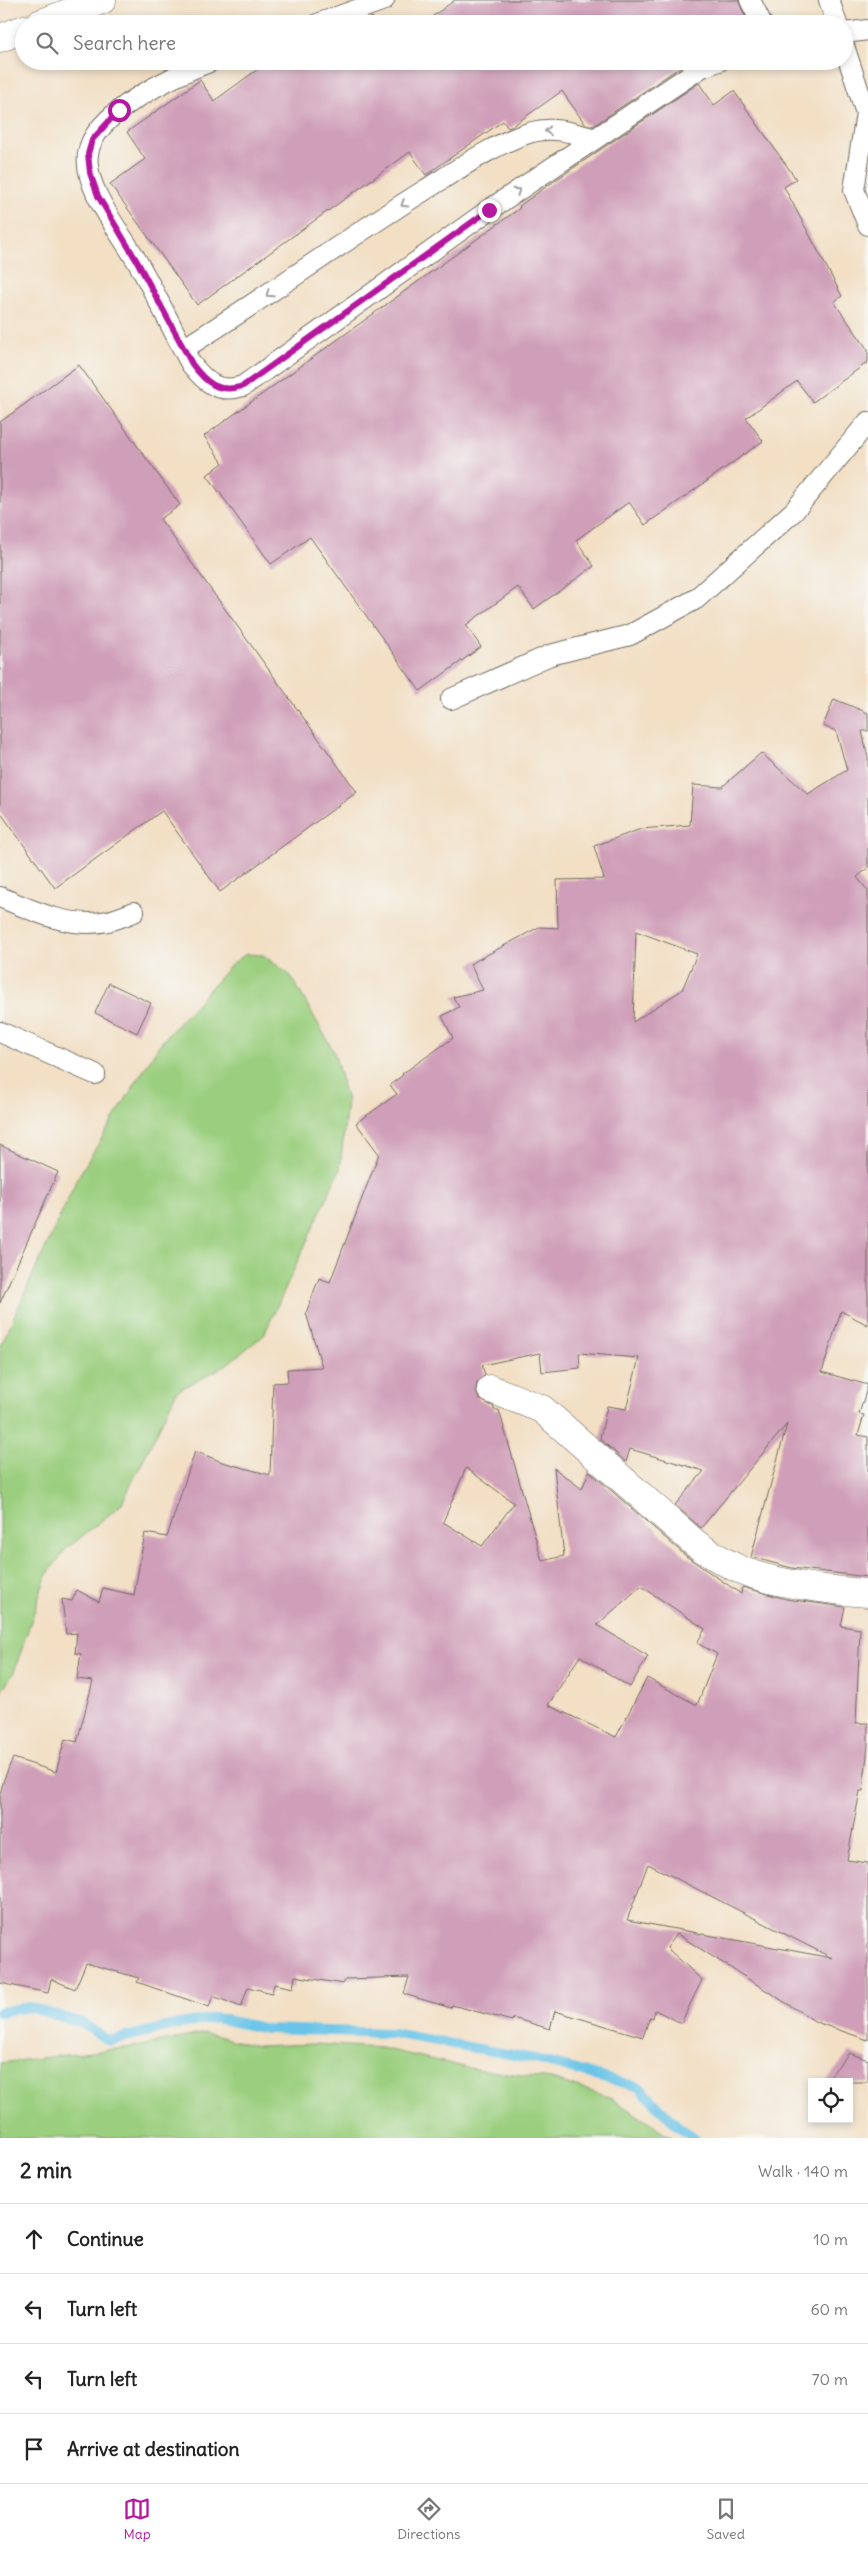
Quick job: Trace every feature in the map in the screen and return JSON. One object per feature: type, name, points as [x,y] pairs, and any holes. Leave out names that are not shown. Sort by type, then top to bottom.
[{"type":"street","points":[[63,15],[102,0]]},
{"type":"street","points":[[0,38],[15,33]]},
{"type":"street","points":[[491,1389],[542,1409],[696,1544],[721,1561],[749,1573],[777,1580],[815,1587],[868,1593]]},
{"type":"lane","points":[[342,15],[384,0]]},
{"type":"lane","points":[[750,0],[758,15]]},
{"type":"lane","points":[[829,0],[834,15]]},
{"type":"lane","points":[[853,32],[868,30]]},
{"type":"lane","points":[[189,70],[119,110],[92,140],[88,154],[90,173],[98,196],[138,263],[183,349],[202,378],[212,386],[223,389],[243,386],[481,216],[698,70]]},
{"type":"lane","points":[[852,70],[866,113],[854,190],[868,225]]},
{"type":"lane","points":[[183,349],[255,304],[376,221],[482,155],[532,132],[562,130],[595,139]]},
{"type":"lane","points":[[451,699],[550,655],[630,635],[696,599],[794,511],[868,422]]},
{"type":"lane","points":[[0,897],[37,912],[80,924],[108,921],[134,912]]},
{"type":"lane","points":[[0,1032],[95,1074]]},
{"type":"green space","points":[[246,954],[263,955],[291,976],[334,1052],[347,1101],[340,1169],[264,1335],[223,1367],[177,1391],[121,1505],[65,1550],[46,1576],[14,1672],[0,1693],[0,1347],[78,1177],[159,1045],[232,964]]},
{"type":"green space","points":[[206,2033],[255,2046],[314,2044],[381,2048],[469,2068],[551,2079],[609,2097],[673,2138],[0,2138],[0,2063],[140,2046]]},
{"type":"building","points":[[455,0],[738,0],[745,15],[434,15]]},
{"type":"building","points":[[257,70],[676,70],[593,126],[585,124],[562,91],[511,127],[508,128],[503,121],[426,175],[410,152],[197,305],[110,184],[145,159],[127,132],[200,80],[214,101]]},
{"type":"building","points":[[699,83],[714,105],[734,91],[796,179],[784,187],[842,296],[834,302],[868,350],[868,362],[813,402],[797,381],[746,418],[763,441],[645,525],[629,502],[576,540],[594,566],[534,609],[518,587],[466,625],[481,647],[420,691],[310,537],[271,564],[207,475],[223,463],[204,436],[520,208],[519,206]]},
{"type":"building","points":[[79,365],[180,505],[160,519],[357,792],[220,892],[162,811],[55,888],[0,812],[0,422]]},
{"type":"building","points":[[834,699],[868,713],[868,731],[862,731],[868,757],[868,868],[857,877],[868,891],[868,1325],[841,1311],[822,1372],[868,1385],[859,1414],[864,1415],[858,1435],[868,1437],[868,1577],[792,1568],[751,1557],[787,1424],[701,1528],[675,1505],[704,1471],[630,1449],[626,1462],[600,1439],[607,1406],[626,1409],[639,1358],[579,1353],[580,1368],[542,1372],[540,1353],[482,1365],[485,1375],[477,1383],[476,1391],[479,1399],[494,1407],[494,1410],[499,1410],[542,1561],[564,1556],[554,1468],[582,1489],[589,1471],[686,1556],[741,1594],[742,1587],[786,1599],[845,1607],[841,1626],[860,1629],[856,1723],[868,1723],[868,1746],[863,1791],[860,1791],[847,1860],[868,1863],[868,2040],[816,2022],[677,1934],[667,1948],[702,1980],[681,2023],[655,2010],[653,2018],[650,2017],[643,2037],[555,2011],[550,2029],[513,2018],[512,2021],[452,2005],[451,2008],[404,1994],[409,1977],[346,1979],[343,1984],[295,1976],[293,1988],[274,1984],[272,1993],[248,1987],[241,2007],[213,1996],[209,2007],[137,1982],[139,1978],[86,1963],[75,1989],[51,1979],[48,1993],[0,1983],[0,1794],[4,1779],[13,1758],[56,1772],[65,1739],[77,1742],[93,1681],[77,1679],[81,1654],[75,1653],[77,1633],[66,1634],[62,1599],[72,1601],[77,1590],[99,1602],[103,1588],[134,1595],[145,1533],[167,1537],[195,1451],[222,1462],[270,1475],[273,1383],[288,1382],[287,1369],[322,1367],[306,1313],[319,1278],[330,1282],[379,1154],[356,1123],[397,1094],[390,1085],[402,1074],[453,1038],[442,1016],[459,1007],[453,997],[483,990],[470,964],[539,927],[558,928],[557,880],[604,879],[594,846],[641,829],[690,825],[693,785],[722,787],[761,753],[808,794],[847,770],[836,731],[823,726]],"holes":[[[636,931],[697,954],[682,990],[633,1022]],[[466,1468],[514,1503],[482,1546],[443,1522]],[[641,1586],[705,1629],[697,1643],[717,1654],[697,1705],[647,1678],[616,1737],[548,1705],[580,1656],[630,1687],[648,1656],[597,1625]],[[648,1864],[832,1958],[627,1920]]]},
{"type":"building","points":[[109,983],[151,1003],[137,1033],[95,1013]]},
{"type":"building","points":[[0,1145],[58,1172],[0,1303]]},
{"type":"building","points":[[849,2053],[868,2060],[868,2082],[853,2082],[853,2078],[828,2078]]},
{"type":"waterway","points":[[0,2012],[29,2007],[82,2023],[109,2041],[174,2025],[216,2018],[267,2029],[392,2033],[535,2059],[639,2087],[679,2127],[695,2138]]},
{"type":"route","points":[[119,110],[103,125],[92,140],[88,154],[90,173],[98,196],[138,263],[192,364],[202,378],[212,386],[223,389],[233,390],[243,386],[489,210]]}]
